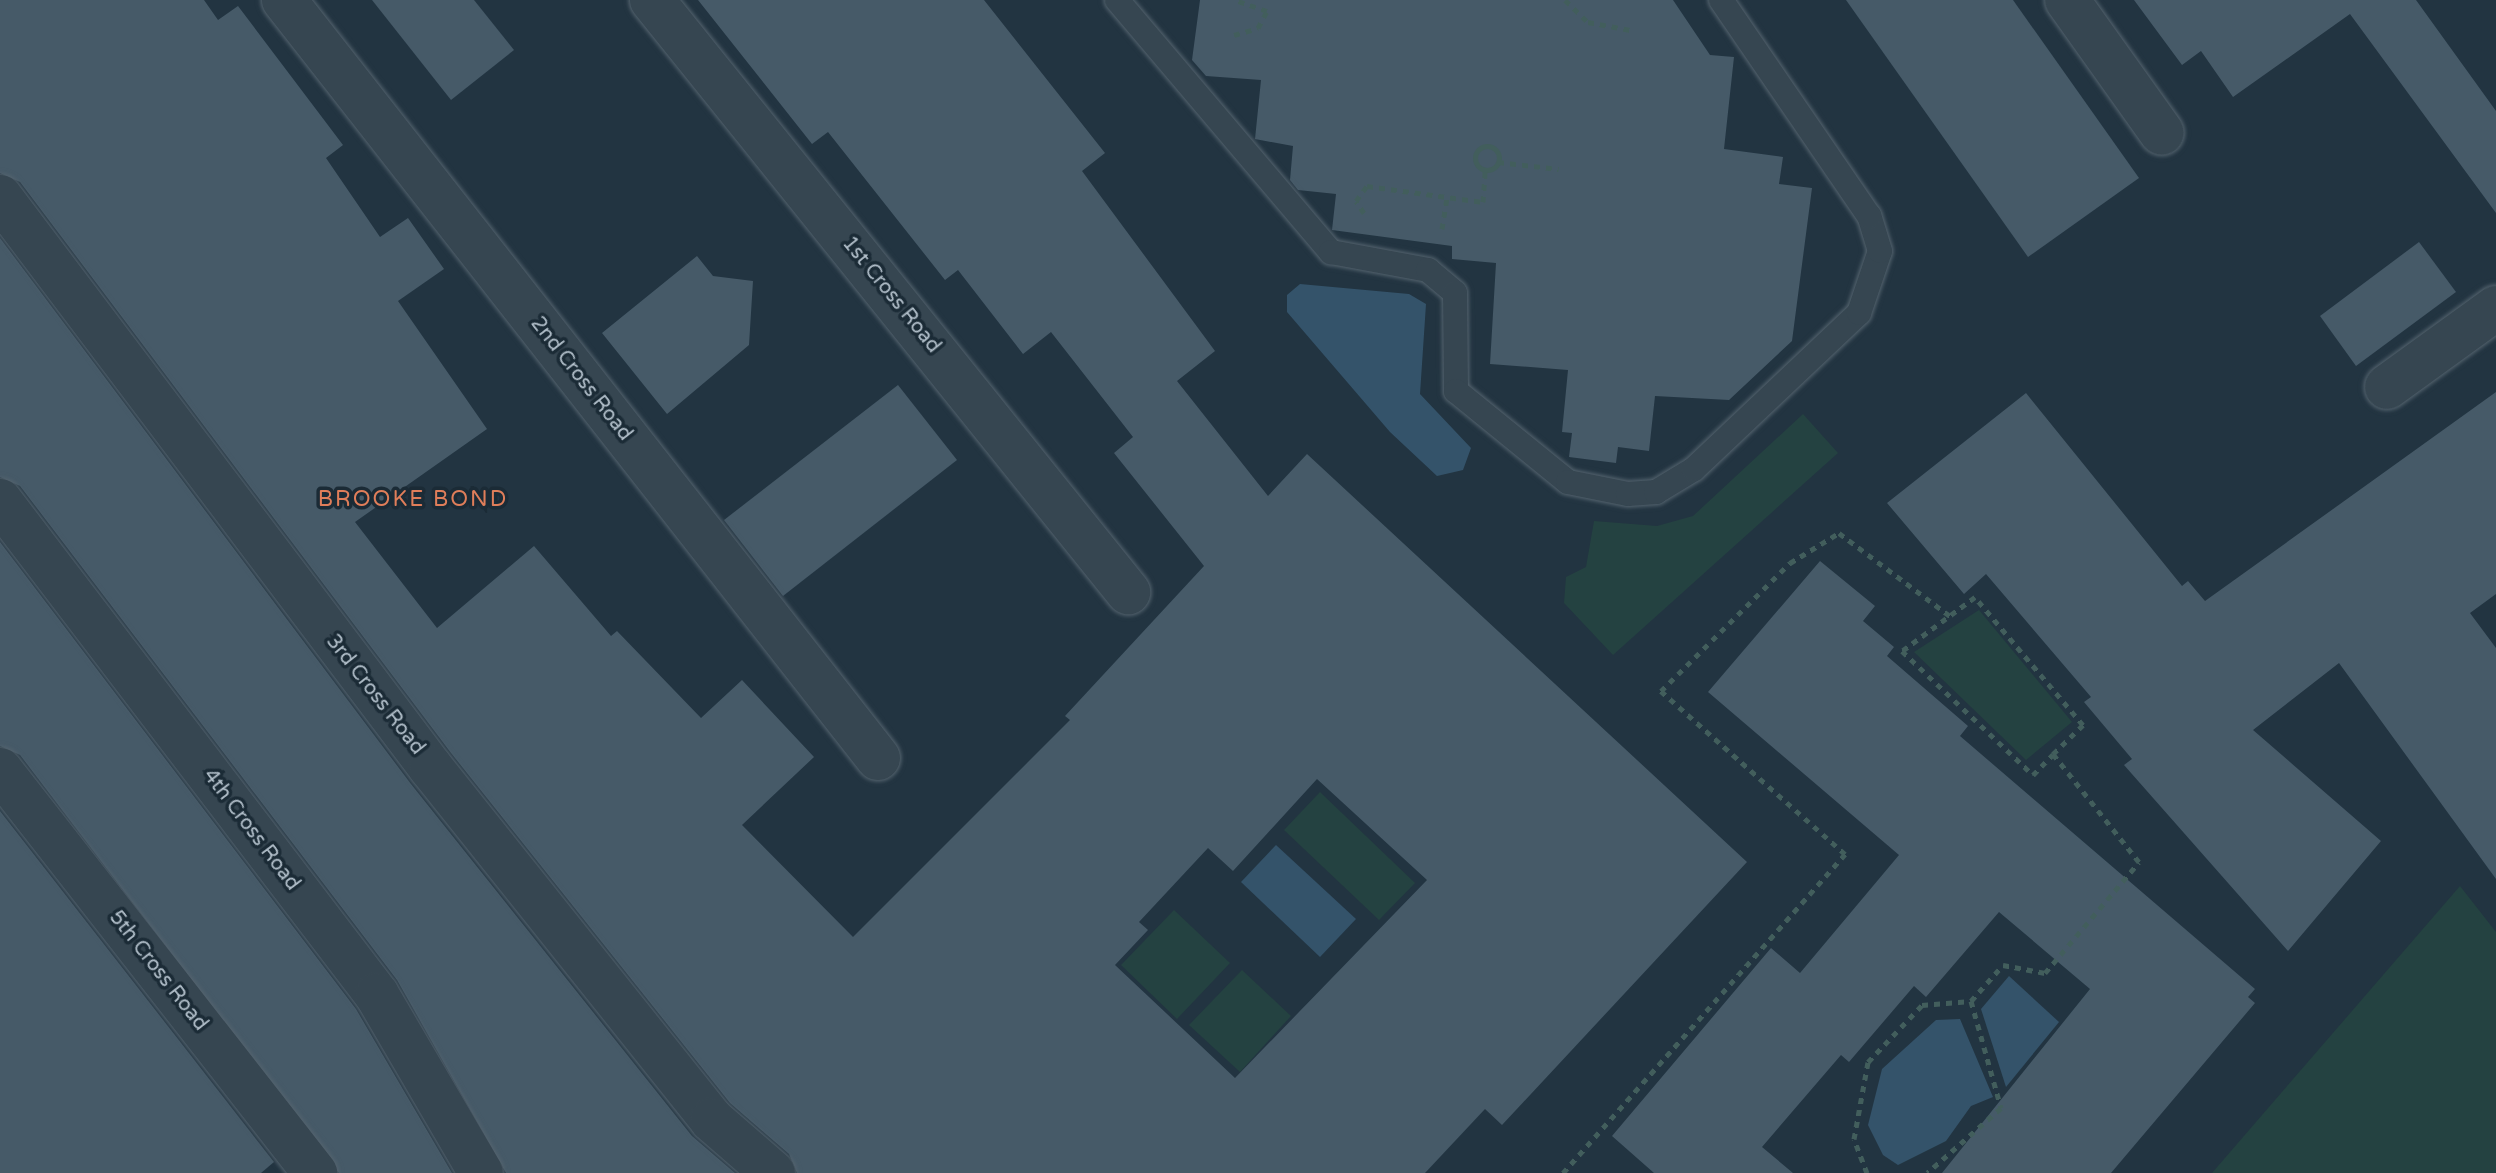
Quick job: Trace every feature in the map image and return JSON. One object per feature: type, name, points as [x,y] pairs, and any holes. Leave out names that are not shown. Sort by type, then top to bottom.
[{"type":"street","name":"2nd Cross Road","points":[[284,0],[878,758]]},
{"type":"street","name":"1st Cross Road","points":[[652,0],[1128,592]]},
{"type":"street","points":[[2067,0],[2162,133]]},
{"type":"street","name":"3rd Cross Road","points":[[0,197],[440,780],[712,1120],[773,1173]]},
{"type":"street","points":[[2387,387],[2496,308]]},
{"type":"street","name":"4th Cross Road","points":[[0,501],[377,995],[481,1173]]},
{"type":"street","name":"5th Cross Road","points":[[0,770],[315,1173]]},
{"type":"lane","points":[[1117,0],[1331,252],[1428,270],[1455,293],[1456,391],[1568,482],[1628,494],[1656,492],[1694,469],[1859,313],[1880,251],[1869,216],[1721,0]]},
{"type":"path","points":[[1234,35],[1258,28],[1267,11],[1235,0]]},
{"type":"path","points":[[1565,0],[1588,22],[1630,30]]},
{"type":"path","points":[[1485,170],[1475,162],[1480,147],[1496,150],[1498,162]]},
{"type":"path","points":[[1485,170],[1498,162],[1559,169]]},
{"type":"path","points":[[1365,213],[1356,201],[1367,186],[1483,202],[1485,170]]},
{"type":"path","points":[[1431,235],[1441,236],[1447,197]]},
{"type":"path","points":[[1563,1173],[1845,854],[1661,691],[1790,563],[1839,533],[1950,616]]},
{"type":"path","points":[[1975,597],[2083,725],[2053,754],[2033,775],[1902,651],[1975,597]]},
{"type":"path","points":[[1867,1173],[1854,1139],[1868,1062],[1922,1005],[1971,1001],[2003,965],[2045,973],[2139,862],[2053,754]]},
{"type":"path","points":[[1927,1173],[2001,1108],[1971,1001]]},
{"type":"green space","points":[[1803,414],[1838,453],[1613,655],[1564,603],[1566,577],[1586,567],[1594,521],[1657,526],[1693,516]]},
{"type":"green space","points":[[1979,610],[2072,722],[2026,760],[1914,652]]},
{"type":"green space","points":[[1320,792],[1415,883],[1379,920],[1284,830]]},
{"type":"green space","points":[[2460,886],[2496,932],[2496,1173],[2212,1173]]},
{"type":"green space","points":[[1174,910],[1230,963],[1177,1019],[1121,965]]},
{"type":"green space","points":[[1242,970],[1291,1016],[1240,1072],[1189,1025]]},
{"type":"water","points":[[1300,284],[1409,294],[1426,304],[1420,394],[1471,448],[1463,470],[1437,476],[1390,432],[1287,312],[1287,295]]},
{"type":"water","points":[[1276,845],[1356,919],[1320,957],[1241,882]]},
{"type":"water","points":[[2009,976],[2059,1022],[2006,1087],[1981,1009]]},
{"type":"water","points":[[1960,1019],[1993,1097],[1971,1106],[1946,1141],[1898,1165],[1883,1155],[1868,1125],[1882,1069],[1936,1020]]},
{"type":"building","points":[[0,0],[204,0],[218,20],[238,6],[343,145],[326,158],[380,237],[408,218],[444,269],[398,301],[487,429],[355,522],[437,628],[534,546],[611,636],[617,631],[701,718],[742,680],[814,757],[742,825],[853,937],[1070,720],[1065,716],[1204,566],[1114,453],[1133,437],[1051,332],[1023,354],[958,270],[945,280],[828,132],[812,144],[698,0],[984,0],[1105,153],[1082,171],[1215,351],[1177,381],[1268,496],[1307,454],[1747,862],[1502,1125],[1485,1109],[1425,1173],[797,1173],[789,1154],[730,1103],[451,753],[20,182],[0,173]],"holes":[[[1317,779],[1427,880],[1235,1078],[1115,965],[1148,930],[1139,922],[1208,848],[1233,871]]]},
{"type":"building","points":[[372,0],[474,0],[514,50],[451,100]]},
{"type":"building","points":[[1200,0],[1673,0],[1710,55],[1734,57],[1724,149],[1783,157],[1779,184],[1812,188],[1792,341],[1729,400],[1655,396],[1649,451],[1618,447],[1616,463],[1569,457],[1572,433],[1562,432],[1568,370],[1490,364],[1496,263],[1452,259],[1452,246],[1332,230],[1336,194],[1298,190],[1290,180],[1293,146],[1255,139],[1261,80],[1206,76],[1192,60]]},
{"type":"building","points":[[1846,0],[2013,0],[2139,178],[2028,257]]},
{"type":"building","points":[[2134,0],[2416,0],[2496,111],[2496,213],[2350,14],[2233,97],[2201,51],[2182,65]]},
{"type":"building","points":[[0,238],[411,784],[692,1136],[735,1173],[506,1173],[397,980],[20,486],[0,477]]},
{"type":"building","points":[[2419,242],[2456,292],[2356,366],[2320,316]]},
{"type":"building","points":[[697,256],[713,276],[753,281],[749,345],[667,414],[602,333]]},
{"type":"building","points":[[898,385],[957,460],[783,596],[724,520]]},
{"type":"building","points":[[2496,392],[2496,594],[2470,613],[2496,648],[2496,879],[2339,663],[2253,730],[2381,841],[2288,951],[2124,765],[2132,759],[2084,702],[2091,697],[1986,574],[1964,594],[1887,503],[2026,393],[2182,586],[2188,581],[2205,601]]},
{"type":"building","points":[[0,542],[356,1009],[452,1173],[339,1173],[20,755],[0,746]]},
{"type":"building","points":[[1820,561],[1875,606],[1863,621],[1894,647],[1887,656],[1968,726],[1960,736],[2255,989],[2248,997],[2255,1003],[2111,1173],[1942,1173],[2090,989],[1999,912],[1926,997],[1914,986],[1849,1062],[1841,1055],[1762,1147],[1793,1173],[1654,1173],[1612,1136],[1771,948],[1800,973],[1899,855],[1708,692]]},
{"type":"building","points":[[0,811],[274,1162],[261,1173],[0,1173]]},
{"type":"district","name":"BROOKE BOND","points":[[413,500]]}]
